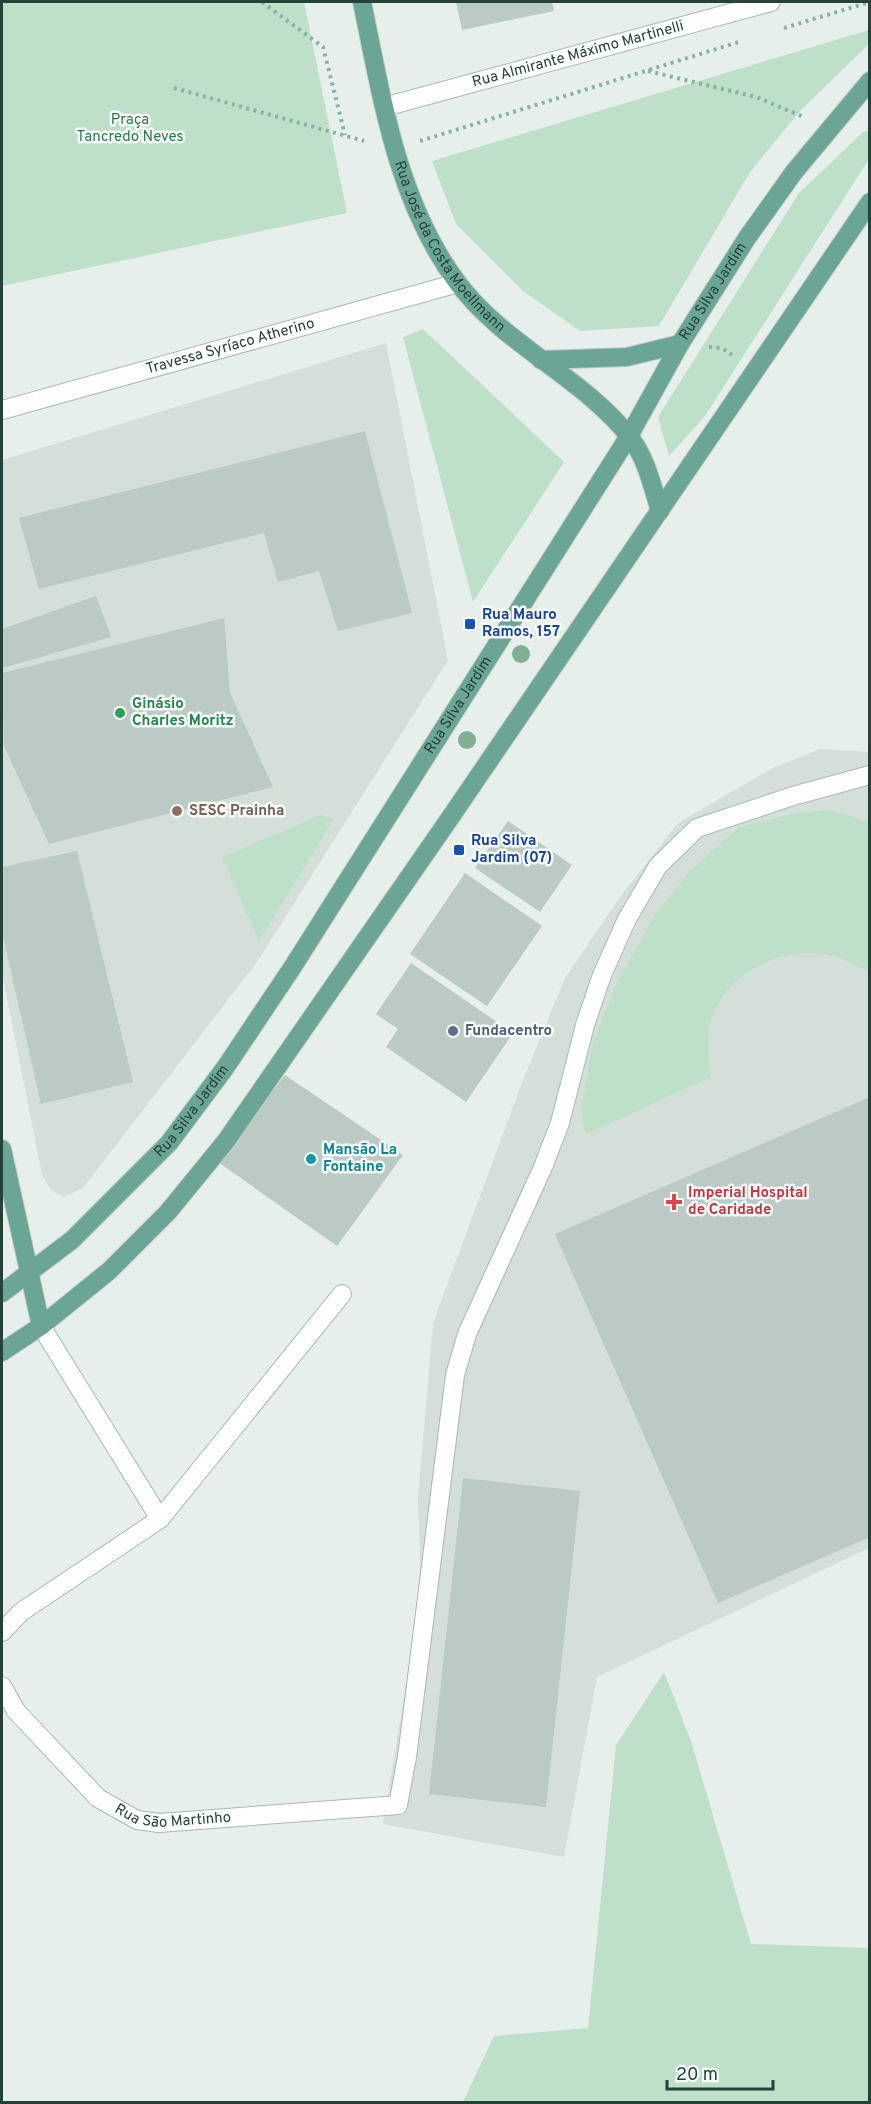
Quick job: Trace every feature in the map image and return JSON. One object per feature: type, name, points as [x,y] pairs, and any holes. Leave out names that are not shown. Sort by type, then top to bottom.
[{"type":"main road","name":"Rua José da Costa Moellmann","points":[[362,2],[394,149],[427,237],[458,284],[493,322],[595,403],[629,436],[644,459],[660,511]]},
{"type":"main road","name":"Rua Silva Jardim","points":[[2,1293],[72,1240],[169,1143],[225,1068],[305,948],[629,436],[680,344],[747,238],[829,128],[862,95],[870,81]]},
{"type":"main road","points":[[2,1352],[41,1326],[109,1271],[168,1212],[226,1141],[870,202]]},
{"type":"main road","points":[[541,360],[627,357],[680,344]]},
{"type":"main road","points":[[2,1149],[41,1326]]},
{"type":"street","name":"Rua Almirante Máximo Martinelli","points":[[384,106],[771,2]]},
{"type":"street","name":"Travessa Syríaco Atherino","points":[[2,410],[458,284]]},
{"type":"street","name":"Rua São Martinho","points":[[2,1686],[16,1711],[98,1798],[137,1820],[159,1823],[398,1805],[407,1756],[455,1375],[467,1334],[543,1167],[560,1123],[585,1024],[602,975],[627,919],[658,866],[697,828],[793,796],[870,775]]},
{"type":"street","points":[[2,1632],[21,1612],[160,1519],[342,1294]]},
{"type":"street","points":[[41,1326],[160,1519]]},
{"type":"path","points":[[262,2],[323,47],[345,135]]},
{"type":"path","points":[[781,29],[870,2]]},
{"type":"path","points":[[174,88],[394,149],[747,40]]},
{"type":"path","points":[[647,70],[756,97],[829,128]]},
{"type":"path","points":[[680,344],[722,348],[756,370]]},
{"type":"shaded area","name":"SESC Prainha","points":[[386,343],[448,660],[257,962],[83,1188],[63,1197],[51,1190],[42,1175],[2,973],[2,460]]},
{"type":"shaded area","name":"Imperial Hospital de Caridade","points":[[820,749],[869,752],[869,1548],[597,1677],[564,1857],[383,1824],[421,1594],[418,1498],[433,1323],[523,1080],[565,978],[620,897],[678,823],[771,769]]},
{"type":"green space","name":"Praça Tancredo Neves","points":[[2,2],[304,2],[347,213],[2,286]]},
{"type":"green space","points":[[869,30],[868,45],[800,111],[750,172],[659,326],[580,331],[523,291],[456,224],[432,161]]},
{"type":"green space","points":[[869,131],[869,159],[705,416],[669,456],[658,417],[799,193],[863,132]]},
{"type":"green space","points":[[423,329],[564,462],[473,602],[403,337]]},
{"type":"green space","points":[[827,810],[869,821],[869,971],[834,956],[822,954],[786,956],[754,968],[728,990],[711,1022],[709,1042],[711,1077],[586,1134],[581,1112],[592,1045],[616,984],[656,913],[690,871],[739,827],[789,815]]},
{"type":"green space","points":[[321,815],[334,819],[259,941],[222,857]]},
{"type":"green space","points":[[664,1672],[691,1741],[751,1944],[869,1948],[869,2102],[463,2102],[494,2036],[588,2028],[616,1745]]},
{"type":"building","points":[[456,2],[552,2],[554,11],[462,30]]},
{"type":"building","points":[[365,431],[412,613],[338,631],[319,571],[278,582],[264,533],[39,589],[19,518]]},
{"type":"building","points":[[96,596],[111,637],[2,668],[2,629]]},
{"type":"building","name":"Ginásio Charles Moritz","points":[[224,618],[230,693],[273,787],[49,844],[4,746],[2,673]]},
{"type":"building","points":[[508,821],[572,865],[540,912],[475,868]]},
{"type":"building","points":[[77,851],[133,1082],[41,1104],[2,932],[2,867]]},
{"type":"building","points":[[465,873],[542,926],[487,1006],[410,954]]},
{"type":"building","name":"Fundacentro","points":[[411,963],[513,1033],[466,1102],[386,1047],[398,1029],[376,1014]]},
{"type":"building","name":"Mansão La Fontaine","points":[[285,1075],[403,1155],[337,1246],[218,1162]]},
{"type":"building","points":[[870,1097],[870,1537],[718,1603],[555,1234]]},
{"type":"building","points":[[463,1478],[580,1491],[546,1807],[429,1794]]},
{"type":"place","name":"Rua Mauro Ramos, 157","points":[[470,624]]},
{"type":"place","name":"Ginásio Charles Moritz","points":[[120,713]]},
{"type":"place","name":"SESC Prainha","points":[[177,811]]},
{"type":"place","name":"Rua Silva Jardim (07)","points":[[459,850]]},
{"type":"place","name":"Fundacentro","points":[[453,1031]]},
{"type":"place","name":"Mansão La Fontaine","points":[[311,1159]]},
{"type":"place","name":"Imperial Hospital de Caridade","points":[[674,1202]]}]
